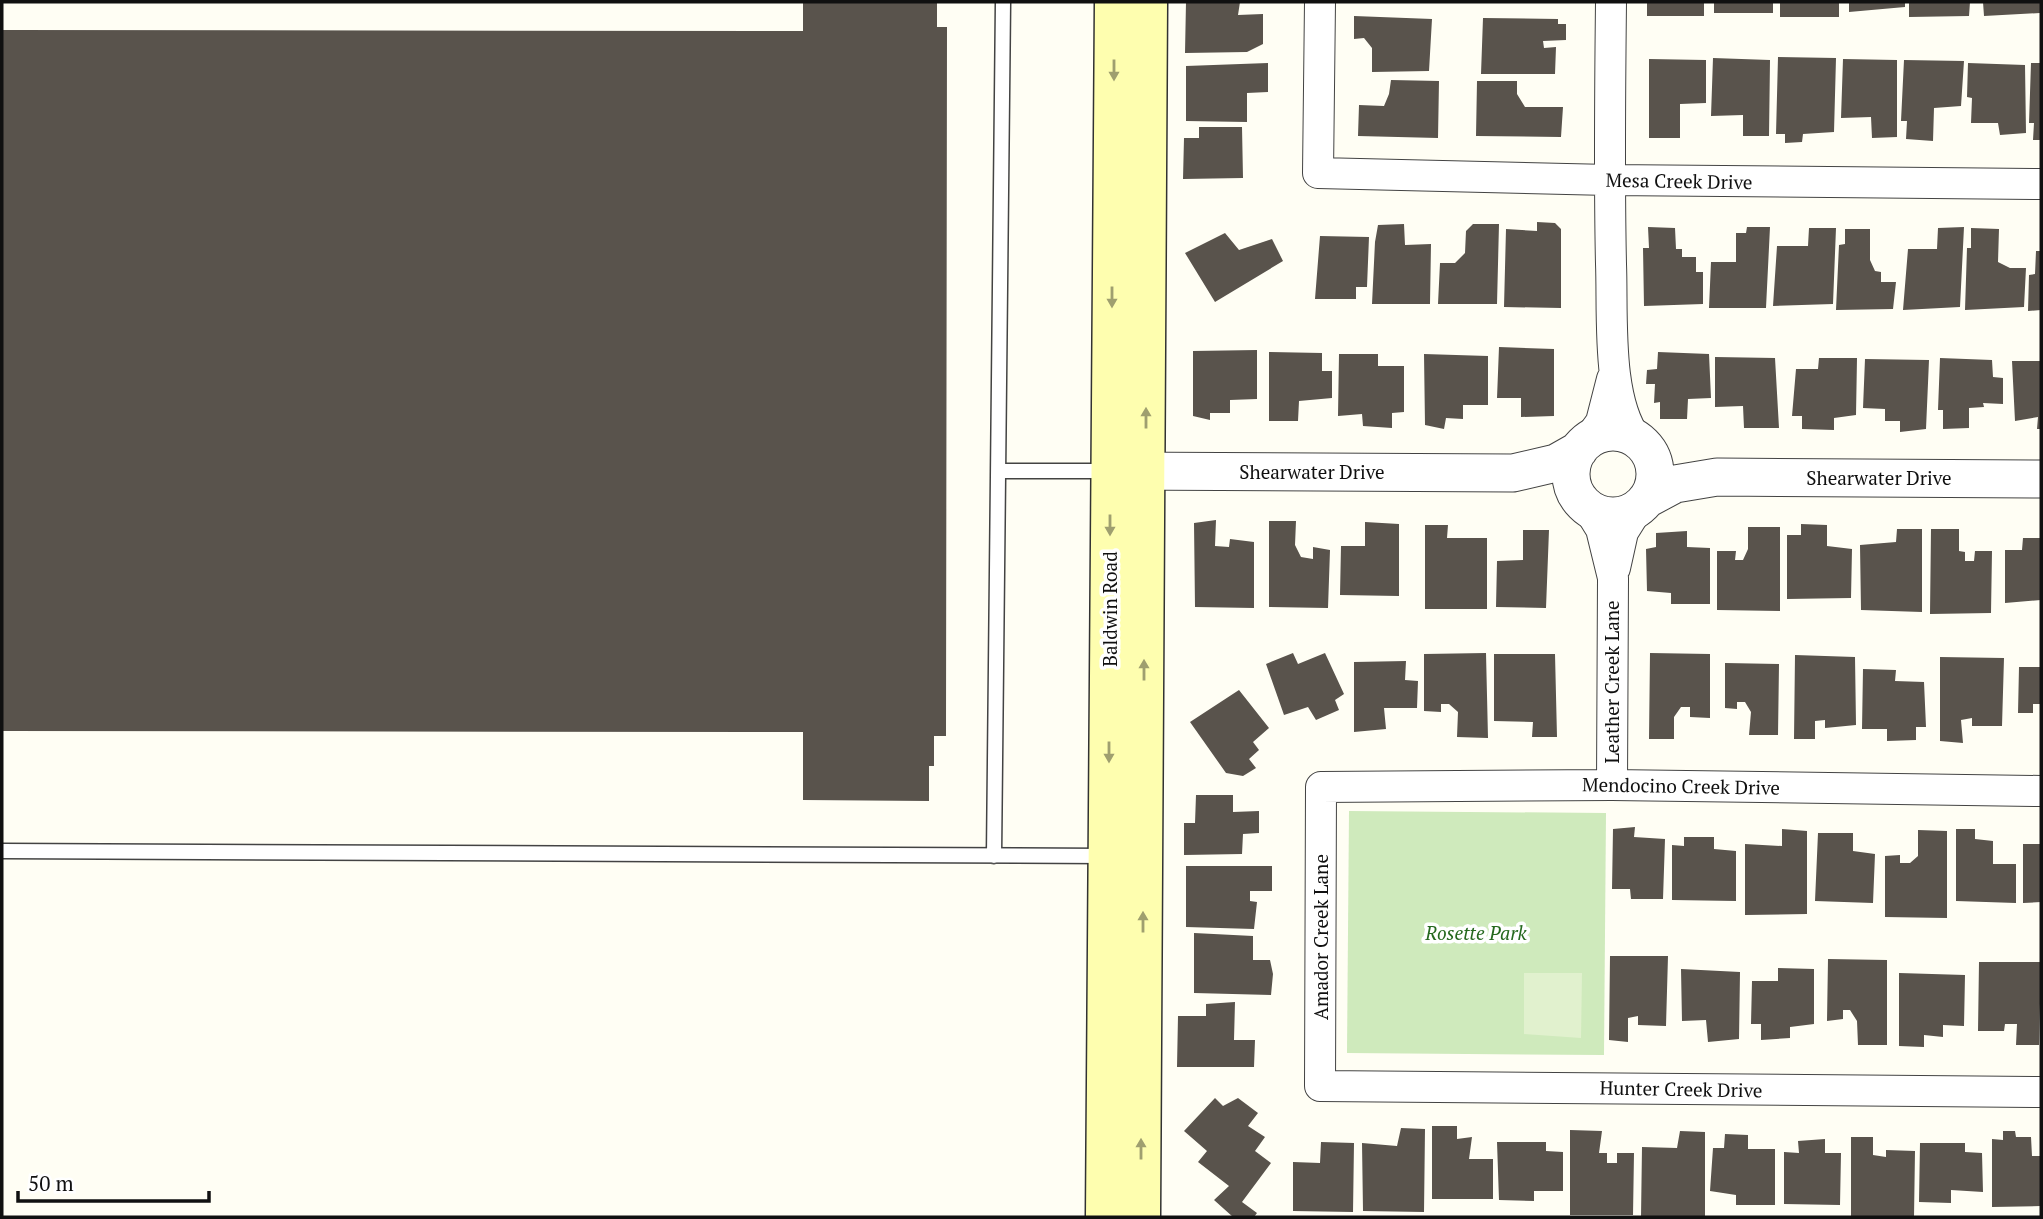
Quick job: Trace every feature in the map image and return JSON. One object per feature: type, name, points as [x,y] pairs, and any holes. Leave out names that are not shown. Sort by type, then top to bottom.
[{"type":"main road","name":"Baldwin Road","points":[[1114,2],[1128,471],[1141,1217]]},
{"type":"main road","name":"Baldwin Road","points":[[1105,1217],[1108,856],[1148,2]]},
{"type":"street","name":"Mesa Creek Drive","points":[[1320,2],[1318,173],[1609,180],[2041,184]]},
{"type":"street","points":[[1611,2],[1609,180],[1614,369],[1624,417],[1653,461],[1655,474],[1653,487],[1643,503],[1626,514],[1614,516],[1600,514],[1584,504],[1573,488],[1571,474],[1573,462],[1601,422],[1614,369]]},
{"type":"street","points":[[1584,445],[1600,435],[1613,432],[1626,435],[1642,445]]},
{"type":"street","name":"Shearwater Drive","points":[[1128,471],[1513,473],[1556,463],[1584,445]]},
{"type":"street","name":"Shearwater Drive","points":[[1642,445],[1674,464],[1717,477]]},
{"type":"street","name":"Shearwater Drive","points":[[1513,473],[1558,484],[1584,504]]},
{"type":"street","name":"Shearwater Drive","points":[[1643,503],[1675,484],[1717,477],[2041,480]]},
{"type":"street","name":"Leather Creek Lane","points":[[1612,785],[1613,578],[1623,531],[1643,503]]},
{"type":"street","name":"Leather Creek Lane","points":[[1584,504],[1601,529],[1613,578]]},
{"type":"street","name":"Mendocino Creek Drive","points":[[1321,788],[1612,785],[2041,791]]},
{"type":"street","name":"Amador Creek Lane","points":[[1320,1086],[1321,788]]},
{"type":"street","name":"Hunter Creek Drive","points":[[1320,1086],[2041,1092]]},
{"type":"lane","points":[[994,856],[1003,2]]},
{"type":"lane","points":[[998,471],[1128,471]]},
{"type":"lane","points":[[2,851],[1108,856]]},
{"type":"green space","name":"Rosette Park","points":[[1349,811],[1606,813],[1604,1055],[1347,1053]]},
{"type":"green space","points":[[1524,973],[1582,973],[1581,1038],[1524,1034]]},
{"type":"building","points":[[803,2],[937,2],[937,27],[947,27],[946,736],[934,736],[934,766],[929,766],[929,801],[803,800],[803,732],[2,731],[2,30],[803,31]]},
{"type":"building","points":[[1186,2],[1240,2],[1238,15],[1263,14],[1263,44],[1247,52],[1185,53]]},
{"type":"building","points":[[1647,2],[1704,2],[1704,16],[1647,16]]},
{"type":"building","points":[[1714,2],[1773,2],[1773,13],[1714,13]]},
{"type":"building","points":[[1780,2],[1839,2],[1839,17],[1780,17]]},
{"type":"building","points":[[1849,2],[1905,2],[1905,7],[1849,12]]},
{"type":"building","points":[[1909,2],[1970,2],[1969,16],[1909,17]]},
{"type":"building","points":[[1983,2],[2040,2],[2040,13],[1984,16]]},
{"type":"building","points":[[1354,16],[1432,19],[1429,71],[1372,72],[1372,48],[1364,38],[1354,39]]},
{"type":"building","points":[[1483,18],[1558,19],[1558,24],[1566,24],[1566,40],[1543,41],[1544,48],[1556,47],[1555,74],[1481,74]]},
{"type":"building","points":[[1778,57],[1836,58],[1834,132],[1803,134],[1802,142],[1785,143],[1785,134],[1776,134]]},
{"type":"building","points":[[1713,58],[1770,60],[1769,136],[1743,136],[1743,115],[1711,116]]},
{"type":"building","points":[[1649,59],[1706,60],[1706,103],[1680,104],[1680,138],[1649,138]]},
{"type":"building","points":[[1843,59],[1897,60],[1897,137],[1872,138],[1871,117],[1841,118]]},
{"type":"building","points":[[1904,60],[1964,61],[1961,106],[1934,108],[1933,141],[1906,139],[1907,121],[1901,121]]},
{"type":"building","points":[[1268,63],[1268,92],[1247,93],[1247,122],[1186,121],[1186,66]]},
{"type":"building","points":[[1968,63],[2025,65],[2026,133],[2000,135],[1998,123],[1971,123],[1972,98],[1967,97]]},
{"type":"building","points":[[2031,63],[2041,63],[2041,140],[2033,140],[2034,123],[2029,123]]},
{"type":"building","points":[[1391,80],[1439,81],[1438,138],[1358,136],[1359,105],[1384,106]]},
{"type":"building","points":[[1477,81],[1517,81],[1517,94],[1525,107],[1563,107],[1561,137],[1476,136]]},
{"type":"building","points":[[1199,127],[1242,127],[1243,178],[1183,179],[1184,138],[1199,138]]},
{"type":"building","points":[[1537,222],[1555,223],[1561,229],[1561,308],[1504,307],[1506,229],[1537,231]]},
{"type":"building","points":[[1404,224],[1405,245],[1431,244],[1430,304],[1372,304],[1378,225]]},
{"type":"building","points":[[1473,224],[1499,224],[1497,304],[1438,304],[1440,263],[1455,263],[1465,253],[1466,231]]},
{"type":"building","points":[[1648,227],[1675,228],[1676,249],[1682,249],[1682,257],[1696,257],[1696,272],[1703,272],[1703,304],[1644,306],[1643,248],[1649,248]]},
{"type":"building","points":[[1747,227],[1770,227],[1766,308],[1709,308],[1711,262],[1736,262],[1736,233],[1746,233]]},
{"type":"building","points":[[1964,227],[1960,307],[1903,310],[1908,249],[1937,249],[1938,228]]},
{"type":"building","points":[[1809,228],[1836,228],[1833,304],[1773,306],[1777,246],[1808,246]]},
{"type":"building","points":[[1971,228],[1999,229],[1998,262],[2010,268],[2026,268],[2024,307],[1965,310],[1967,248],[1971,248]]},
{"type":"building","points":[[1845,229],[1870,229],[1870,260],[1875,271],[1881,272],[1881,282],[1896,282],[1893,309],[1836,310],[1839,245],[1845,244]]},
{"type":"building","points":[[1225,233],[1239,250],[1272,239],[1283,261],[1215,302],[1185,253]]},
{"type":"building","points":[[1320,236],[1369,237],[1367,287],[1356,287],[1356,299],[1315,299]]},
{"type":"building","points":[[2036,251],[2041,251],[2041,310],[2028,311],[2029,275],[2035,274]]},
{"type":"building","points":[[1499,347],[1554,349],[1554,416],[1521,417],[1521,398],[1497,398]]},
{"type":"building","points":[[1257,350],[1257,399],[1230,400],[1230,413],[1210,413],[1210,420],[1193,416],[1193,351]]},
{"type":"building","points":[[1269,352],[1322,353],[1322,371],[1332,371],[1332,398],[1299,401],[1298,421],[1269,421]]},
{"type":"building","points":[[1658,352],[1709,354],[1711,398],[1688,399],[1687,419],[1660,419],[1660,402],[1654,403],[1655,384],[1646,384],[1647,370],[1657,369]]},
{"type":"building","points":[[1339,354],[1378,354],[1378,366],[1404,366],[1404,412],[1392,413],[1392,428],[1363,426],[1362,414],[1338,416]]},
{"type":"building","points":[[1424,354],[1488,356],[1488,405],[1463,405],[1463,419],[1446,418],[1444,429],[1425,425]]},
{"type":"building","points":[[1715,357],[1775,358],[1779,428],[1744,428],[1743,406],[1715,407]]},
{"type":"building","points":[[1819,358],[1857,358],[1856,415],[1834,418],[1834,430],[1802,429],[1802,416],[1792,416],[1796,369],[1818,369]]},
{"type":"building","points":[[1940,358],[1992,360],[1993,377],[2003,378],[2003,404],[1983,403],[1984,407],[1969,408],[1969,428],[1943,429],[1943,410],[1938,410]]},
{"type":"building","points":[[1865,359],[1929,360],[1926,429],[1900,432],[1900,421],[1885,421],[1885,409],[1863,408]]},
{"type":"building","points":[[2012,361],[2041,361],[2041,429],[2037,429],[2038,417],[2015,421]]},
{"type":"building","points":[[1216,520],[1215,546],[1229,547],[1230,539],[1254,542],[1254,608],[1195,607],[1194,523]]},
{"type":"building","points":[[1269,521],[1296,521],[1295,545],[1301,557],[1313,559],[1313,547],[1330,550],[1328,608],[1269,607]]},
{"type":"building","points":[[1365,522],[1399,524],[1399,596],[1340,595],[1341,546],[1365,546]]},
{"type":"building","points":[[1801,524],[1827,525],[1827,546],[1852,549],[1851,598],[1787,599],[1787,535],[1801,535]]},
{"type":"building","points":[[1425,525],[1448,525],[1447,538],[1487,538],[1487,609],[1425,609]]},
{"type":"building","points":[[1748,527],[1780,527],[1780,611],[1717,610],[1717,551],[1736,551],[1735,560],[1743,560],[1748,549]]},
{"type":"building","points":[[1897,529],[1922,529],[1922,612],[1861,610],[1860,545],[1896,542]]},
{"type":"building","points":[[1931,529],[1959,529],[1959,551],[1965,552],[1965,561],[1974,561],[1975,551],[1992,551],[1991,613],[1930,614]]},
{"type":"building","points":[[1523,530],[1549,530],[1546,608],[1496,607],[1497,561],[1523,560]]},
{"type":"building","points":[[1687,531],[1687,547],[1710,548],[1710,604],[1671,604],[1671,593],[1647,591],[1646,549],[1656,547],[1656,533]]},
{"type":"building","points":[[2023,538],[2041,538],[2041,600],[2005,603],[2005,550],[2022,550]]},
{"type":"building","points":[[1293,653],[1298,664],[1325,653],[1344,694],[1335,700],[1339,710],[1316,720],[1308,707],[1284,715],[1266,664]]},
{"type":"building","points":[[1486,653],[1488,738],[1457,737],[1458,712],[1449,704],[1441,704],[1441,712],[1424,711],[1424,654]]},
{"type":"building","points":[[1650,653],[1710,654],[1710,718],[1690,717],[1690,707],[1681,707],[1674,717],[1674,739],[1649,739]]},
{"type":"building","points":[[1494,654],[1555,654],[1557,737],[1532,737],[1533,722],[1494,721]]},
{"type":"building","points":[[1795,655],[1855,657],[1856,725],[1825,728],[1825,720],[1815,721],[1815,739],[1794,739]]},
{"type":"building","points":[[1940,657],[2004,658],[2002,726],[1972,726],[1972,718],[1961,720],[1963,743],[1940,741]]},
{"type":"building","points":[[1406,661],[1405,680],[1418,681],[1417,708],[1384,708],[1386,729],[1354,732],[1354,662]]},
{"type":"building","points":[[1725,663],[1779,664],[1778,735],[1749,735],[1751,712],[1745,702],[1737,702],[1737,709],[1725,708]]},
{"type":"building","points":[[2019,667],[2041,667],[2041,704],[2033,704],[2033,713],[2018,713]]},
{"type":"building","points":[[1863,669],[1896,670],[1895,681],[1924,682],[1926,727],[1916,727],[1916,740],[1887,741],[1887,729],[1862,729]]},
{"type":"building","points":[[1239,690],[1269,728],[1253,742],[1259,750],[1249,759],[1256,768],[1243,776],[1226,773],[1190,722]]},
{"type":"building","points":[[1196,795],[1233,795],[1233,812],[1259,811],[1259,833],[1243,834],[1242,854],[1184,855],[1184,823],[1195,823]]},
{"type":"building","points":[[1635,827],[1634,837],[1665,839],[1663,899],[1631,899],[1630,889],[1612,889],[1613,829]]},
{"type":"building","points":[[1782,829],[1807,831],[1807,914],[1745,915],[1745,844],[1782,846]]},
{"type":"building","points":[[1956,829],[1975,829],[1975,839],[1993,841],[1993,864],[2016,864],[2016,903],[1956,901]]},
{"type":"building","points":[[1918,830],[1947,831],[1947,918],[1885,917],[1885,856],[1900,855],[1900,863],[1910,863],[1918,856]]},
{"type":"building","points":[[1818,833],[1853,833],[1853,851],[1875,854],[1873,903],[1815,901]]},
{"type":"building","points":[[1684,837],[1714,837],[1714,849],[1736,851],[1736,901],[1672,900],[1672,845],[1684,846]]},
{"type":"building","points":[[2023,844],[2041,844],[2041,902],[2023,903]]},
{"type":"building","points":[[1186,866],[1272,866],[1272,891],[1250,891],[1250,901],[1257,902],[1254,929],[1186,927]]},
{"type":"building","points":[[1194,933],[1253,936],[1253,960],[1270,960],[1273,974],[1271,995],[1194,993]]},
{"type":"building","points":[[1610,956],[1668,956],[1666,1026],[1638,1025],[1638,1016],[1628,1018],[1628,1042],[1609,1040]]},
{"type":"building","points":[[1828,959],[1887,960],[1887,1045],[1858,1045],[1857,1021],[1850,1010],[1843,1010],[1843,1019],[1827,1021]]},
{"type":"building","points":[[1979,962],[2041,962],[2039,1045],[2016,1045],[2017,1024],[2005,1024],[2004,1031],[1978,1031]]},
{"type":"building","points":[[1778,968],[1814,969],[1814,1024],[1790,1027],[1790,1038],[1761,1040],[1761,1024],[1751,1024],[1752,981],[1778,981]]},
{"type":"building","points":[[1681,969],[1740,972],[1739,1039],[1708,1042],[1706,1020],[1682,1021]]},
{"type":"building","points":[[1899,973],[1965,975],[1964,1026],[1943,1025],[1943,1037],[1924,1035],[1924,1047],[1899,1046]]},
{"type":"building","points":[[1235,1002],[1234,1040],[1255,1040],[1254,1067],[1177,1067],[1178,1016],[1206,1016],[1206,1004]]},
{"type":"building","points":[[1215,1098],[1223,1106],[1238,1098],[1258,1113],[1248,1126],[1265,1137],[1255,1151],[1271,1163],[1242,1202],[1257,1213],[1254,1217],[1233,1217],[1214,1200],[1229,1186],[1198,1162],[1207,1151],[1184,1131]]},
{"type":"building","points":[[1432,1126],[1457,1126],[1457,1139],[1472,1137],[1469,1159],[1493,1159],[1493,1199],[1432,1199]]},
{"type":"building","points":[[1401,1128],[1425,1129],[1424,1212],[1363,1211],[1362,1143],[1397,1146]]},
{"type":"building","points":[[1570,1130],[1602,1131],[1599,1153],[1607,1153],[1607,1163],[1617,1163],[1617,1153],[1634,1153],[1633,1215],[1570,1215]]},
{"type":"building","points":[[1680,1131],[1705,1132],[1705,1217],[1641,1217],[1642,1147],[1677,1148]]},
{"type":"building","points":[[2003,1131],[2015,1131],[2016,1137],[2031,1137],[2032,1156],[2041,1156],[2041,1206],[1992,1207],[1992,1139],[2003,1140]]},
{"type":"building","points":[[1725,1134],[1748,1135],[1748,1149],[1775,1149],[1775,1205],[1736,1205],[1736,1195],[1710,1191],[1713,1148],[1724,1148]]},
{"type":"building","points":[[1851,1137],[1873,1137],[1873,1155],[1886,1157],[1886,1150],[1915,1151],[1914,1217],[1851,1217]]},
{"type":"building","points":[[1825,1139],[1825,1153],[1841,1153],[1840,1205],[1784,1204],[1784,1152],[1799,1153],[1798,1141]]},
{"type":"building","points":[[1321,1142],[1354,1143],[1353,1212],[1293,1211],[1293,1162],[1320,1163]]},
{"type":"building","points":[[1497,1142],[1546,1142],[1546,1151],[1563,1152],[1563,1191],[1534,1191],[1534,1201],[1499,1200]]},
{"type":"building","points":[[1920,1143],[1965,1143],[1965,1152],[1982,1153],[1983,1192],[1951,1190],[1951,1203],[1919,1202]]}]
